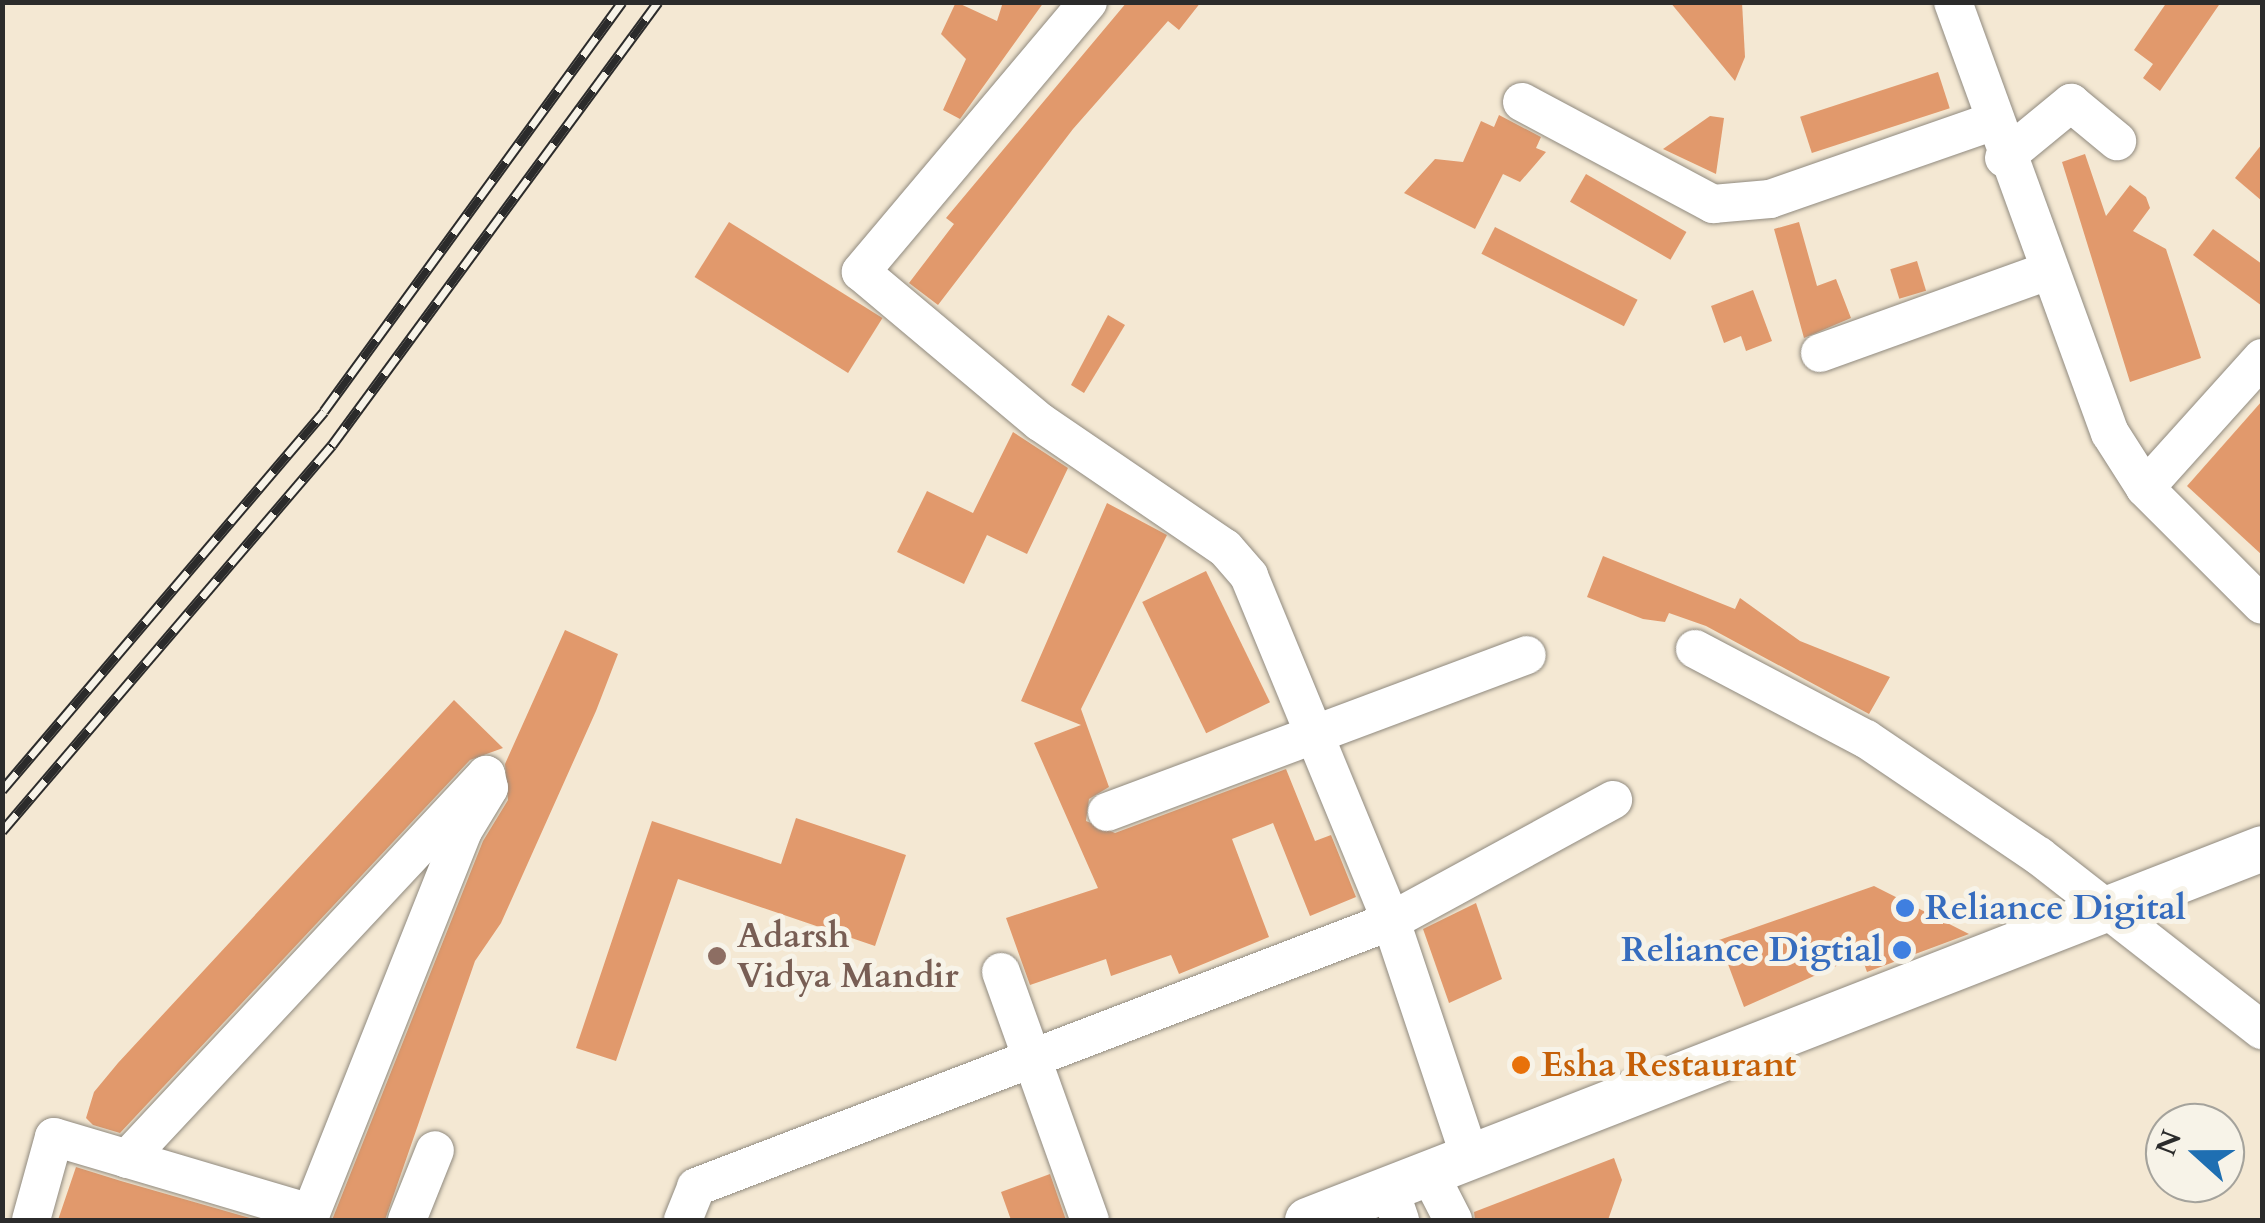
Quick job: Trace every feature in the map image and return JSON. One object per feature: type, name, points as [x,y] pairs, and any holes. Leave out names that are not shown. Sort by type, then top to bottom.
[{"type":"main road","points":[[1307,1220],[1422,1185],[2262,848]]},
{"type":"street","points":[[1088,2],[861,272],[1040,422],[1225,548],[1249,576],[1391,921],[1422,1185],[1453,1220]]},
{"type":"street","points":[[1953,2],[2045,272],[2110,433],[2145,488],[2262,605]]},
{"type":"street","points":[[1522,102],[1714,204],[1770,199],[1991,122]]},
{"type":"street","points":[[2004,158],[2070,104],[2116,141]]},
{"type":"street","points":[[1820,352],[2045,272]]},
{"type":"street","points":[[2145,488],[2262,358]]},
{"type":"street","points":[[1696,650],[1866,739],[2040,856],[2101,911],[2262,1030]]},
{"type":"street","points":[[1107,812],[1527,655]]},
{"type":"street","points":[[31,1220],[54,1138],[310,1217],[463,831],[490,788],[486,775],[127,1159]]},
{"type":"street","points":[[683,1220],[696,1187],[1391,921],[1614,800]]},
{"type":"street","points":[[1001,972],[1027,1060],[1090,1220]]},
{"type":"street","points":[[407,1220],[434,1150]]},
{"type":"building","points":[[956,2],[997,21],[1003,2],[1044,2],[960,119],[943,110],[966,59],[941,34]]},
{"type":"building","points":[[1127,2],[1201,2],[1179,30],[1168,21],[1073,129],[938,305],[909,283],[954,224],[946,218]]},
{"type":"building","points":[[1670,2],[1742,2],[1745,57],[1735,81]]},
{"type":"building","points":[[2167,2],[2221,2],[2160,91],[2143,78],[2153,64],[2134,50]]},
{"type":"building","points":[[1938,72],[1950,108],[1812,153],[1800,117]]},
{"type":"building","points":[[1499,115],[1541,137],[1536,148],[1546,152],[1520,182],[1503,174],[1475,229],[1404,193],[1435,159],[1463,162],[1481,121],[1494,127]]},
{"type":"building","points":[[1710,116],[1724,118],[1716,174],[1663,149]]},
{"type":"building","points":[[2262,144],[2262,201],[2235,178]]},
{"type":"building","points":[[2085,154],[2106,216],[2130,185],[2146,197],[2150,208],[2133,231],[2166,249],[2201,358],[2130,382],[2062,162]]},
{"type":"building","points":[[1586,174],[1686,232],[1670,260],[1570,202]]},
{"type":"building","points":[[729,222],[882,318],[848,373],[695,277]]},
{"type":"building","points":[[1799,222],[1817,286],[1836,279],[1851,318],[1804,338],[1774,229]]},
{"type":"building","points":[[1495,227],[1638,300],[1624,326],[1481,254]]},
{"type":"building","points":[[2213,229],[2262,264],[2262,306],[2193,255]]},
{"type":"building","points":[[1917,261],[1926,291],[1899,299],[1890,269]]},
{"type":"building","points":[[1753,290],[1772,341],[1746,351],[1741,336],[1724,343],[1711,306]]},
{"type":"building","points":[[1108,315],[1125,325],[1084,393],[1071,385]]},
{"type":"building","points":[[2262,401],[2262,555],[2187,486]]},
{"type":"building","points":[[1013,432],[1068,468],[1027,554],[987,535],[964,584],[897,552],[927,491],[973,513]]},
{"type":"building","points":[[1107,503],[1167,535],[1081,709],[1109,787],[1089,799],[1086,821],[1115,833],[1286,769],[1315,841],[1331,835],[1356,897],[1310,916],[1273,823],[1232,839],[1269,937],[1179,974],[1171,955],[1111,976],[1106,959],[1030,985],[1006,918],[1098,888],[1034,743],[1081,725],[1021,701]]},
{"type":"building","points":[[1603,556],[1735,609],[1740,598],[1800,641],[1890,677],[1869,714],[1706,626],[1669,613],[1665,622],[1643,619],[1587,597]]},
{"type":"building","points":[[1206,571],[1270,702],[1206,733],[1142,602]]},
{"type":"building","points":[[565,630],[618,654],[596,711],[501,923],[475,961],[385,1220],[332,1220],[483,841],[508,800],[505,764]]},
{"type":"building","points":[[454,700],[503,748],[470,760],[120,1133],[93,1125],[86,1118],[94,1092],[118,1063]]},
{"type":"building","points":[[796,818],[906,855],[875,946],[678,879],[616,1061],[576,1048],[652,821],[781,864]]},
{"type":"building","points":[[1874,886],[1969,934],[1867,972],[1861,955],[1744,1007],[1719,940]]},
{"type":"building","points":[[1476,903],[1502,979],[1449,1003],[1423,929]]},
{"type":"building","points":[[1614,1158],[1622,1180],[1608,1220],[1475,1220],[1474,1212]]},
{"type":"building","points":[[76,1167],[121,1181],[257,1220],[58,1220]]},
{"type":"building","points":[[1050,1174],[1066,1220],[1011,1220],[1001,1192]]},
{"type":"railway","points":[[2,790],[324,411],[622,2]]},
{"type":"railway","points":[[2,831],[332,445],[658,2]]},
{"type":"place","name":"Reliance Digital","points":[[1905,908]]},
{"type":"place","name":"Reliance Digtial","points":[[1902,950]]},
{"type":"place","name":"Adarsh Vidya Mandir","points":[[717,956]]},
{"type":"place","name":"Esha Restaurant","points":[[1521,1065]]}]
